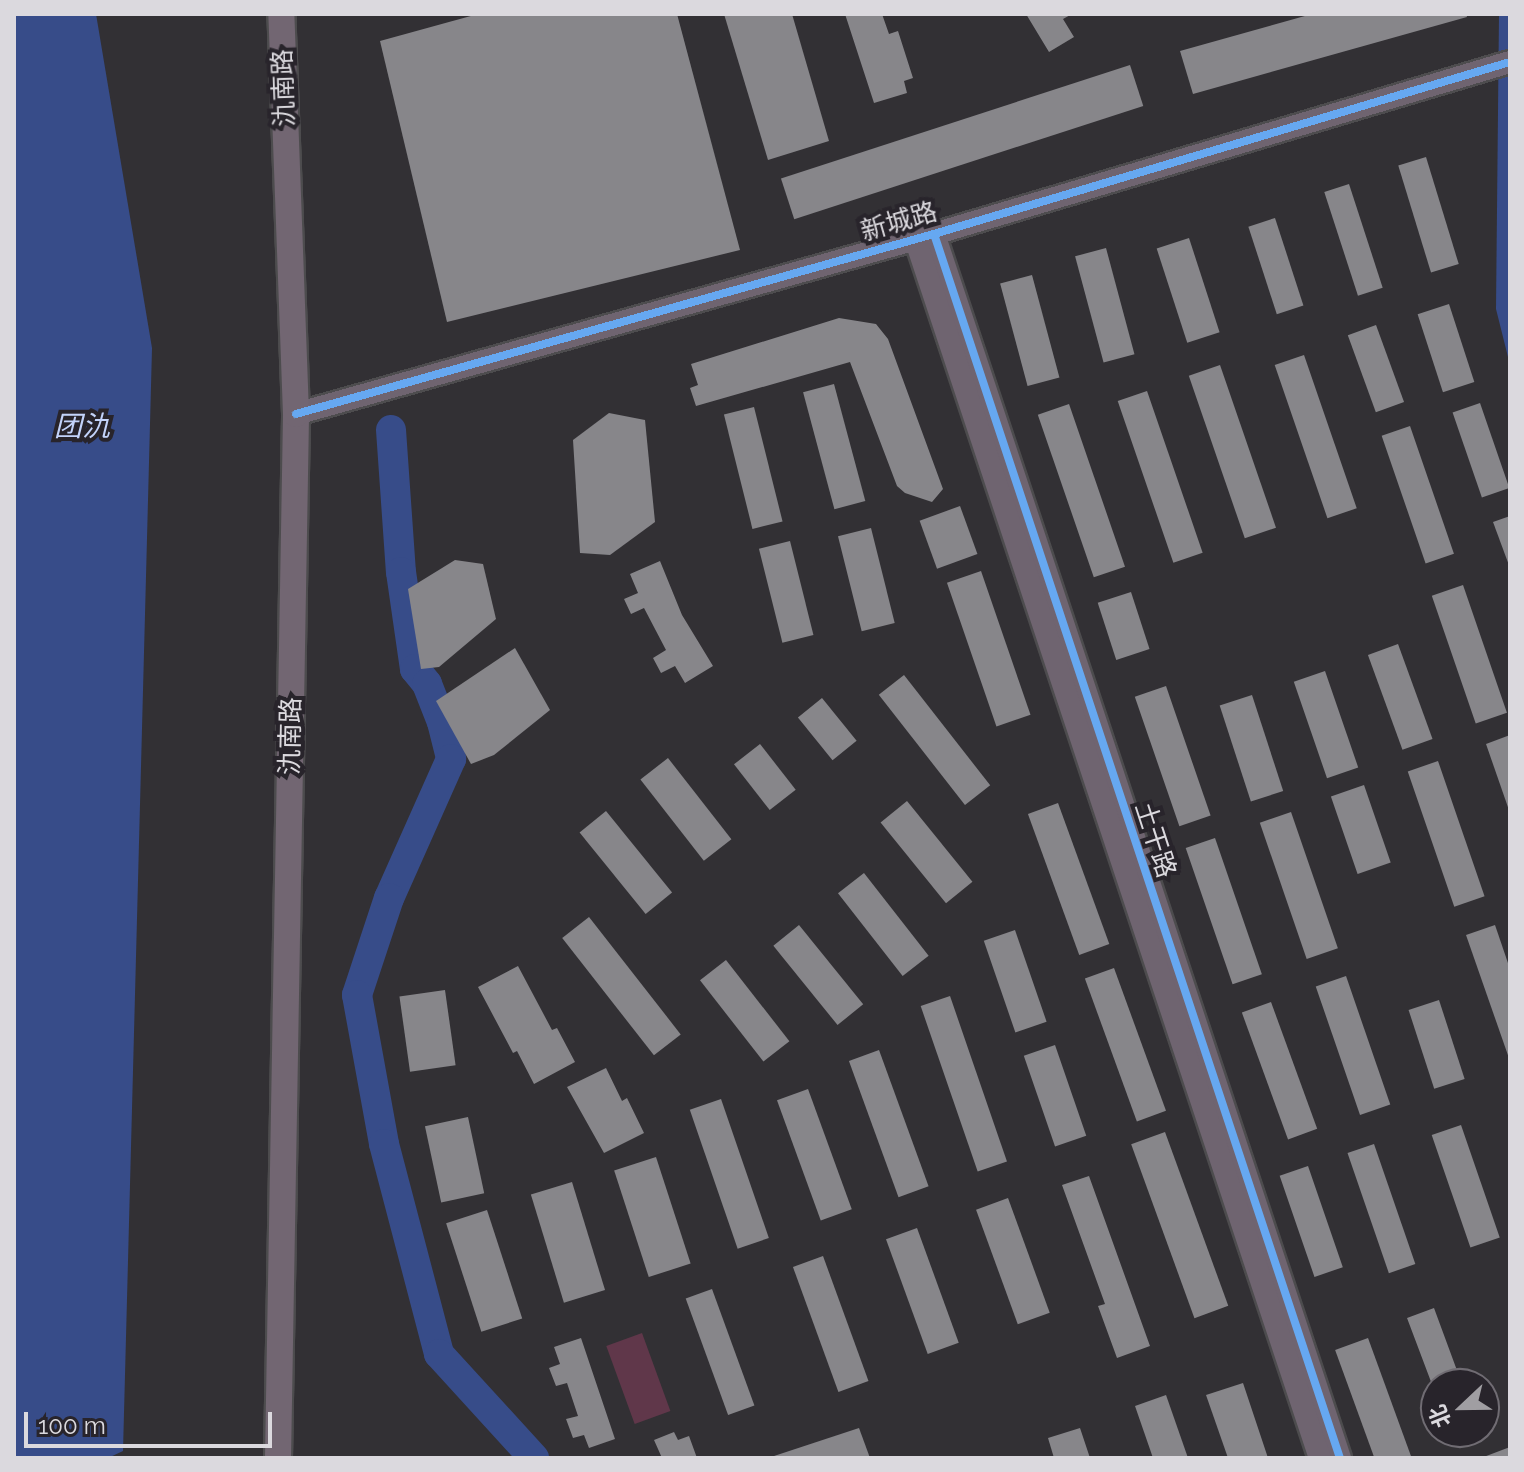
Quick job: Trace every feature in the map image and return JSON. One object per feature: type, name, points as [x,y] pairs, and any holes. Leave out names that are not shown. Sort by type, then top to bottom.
[{"type":"main road","name":"氿南路","points":[[278,1458],[296,414],[281,14]]},
{"type":"street","name":"新城路","points":[[296,414],[924,236],[1510,62]]},
{"type":"street","name":"土干路","points":[[924,236],[1320,1458]]},
{"type":"street","name":"土干路","points":[[924,236],[1340,1458]]},
{"type":"shaded area","points":[[642,1333],[670,1411],[635,1424],[606,1346]]},
{"type":"water","name":"团氿","points":[[14,14],[96,14],[152,348],[123,1451],[108,1458],[14,1458]]},
{"type":"water","points":[[1499,14],[1510,14],[1510,365],[1496,309]]},
{"type":"building","points":[[478,14],[677,14],[740,250],[447,322],[380,41]]},
{"type":"building","points":[[724,14],[792,14],[829,141],[768,160]]},
{"type":"building","points":[[845,14],[882,14],[889,34],[898,31],[913,78],[904,81],[907,93],[874,103]]},
{"type":"building","points":[[1026,14],[1072,14],[1063,19],[1074,37],[1049,52]]},
{"type":"building","points":[[1312,14],[1466,14],[1467,17],[1193,94],[1180,51]]},
{"type":"building","points":[[1130,65],[1143,106],[794,219],[781,178]]},
{"type":"building","points":[[1426,157],[1459,264],[1431,273],[1398,165]]},
{"type":"building","points":[[1349,184],[1383,288],[1358,296],[1324,192]]},
{"type":"building","points":[[1275,218],[1303,305],[1277,314],[1248,227]]},
{"type":"building","points":[[1189,238],[1220,332],[1187,343],[1157,249]]},
{"type":"building","points":[[1106,248],[1134,354],[1104,363],[1075,256]]},
{"type":"building","points":[[1032,275],[1059,377],[1028,386],[1000,284]]},
{"type":"building","points":[[1449,304],[1474,382],[1443,392],[1418,314]]},
{"type":"building","points":[[839,318],[876,324],[888,339],[943,489],[932,502],[905,493],[897,486],[850,362],[696,406],[690,388],[698,385],[691,364]]},
{"type":"building","points":[[1376,325],[1404,402],[1376,412],[1348,335]]},
{"type":"building","points":[[1304,355],[1357,508],[1327,518],[1275,365]]},
{"type":"building","points":[[1220,365],[1276,528],[1245,538],[1189,376]]},
{"type":"building","points":[[834,384],[865,501],[834,509],[803,392]]},
{"type":"building","points":[[1147,391],[1203,553],[1173,563],[1118,401]]},
{"type":"building","points":[[1480,403],[1509,488],[1482,498],[1453,412]]},
{"type":"building","points":[[1069,404],[1125,567],[1094,577],[1038,415]]},
{"type":"building","points":[[754,407],[783,521],[752,529],[724,414]]},
{"type":"building","points":[[609,413],[645,420],[655,522],[610,555],[580,553],[573,440]]},
{"type":"building","points":[[1410,426],[1454,554],[1426,563],[1382,436]]},
{"type":"building","points":[[960,506],[977,554],[937,569],[920,521]]},
{"type":"building","points":[[1510,516],[1510,568],[1493,522]]},
{"type":"building","points":[[871,528],[895,623],[862,631],[838,536]]},
{"type":"building","points":[[790,541],[813,635],[782,643],[759,549]]},
{"type":"building","points":[[455,560],[483,564],[496,619],[439,667],[421,669],[408,589]]},
{"type":"building","points":[[660,561],[682,615],[713,666],[685,683],[675,666],[661,673],[653,658],[666,650],[644,608],[631,614],[624,599],[638,593],[630,574]]},
{"type":"building","points":[[981,571],[1030,715],[996,726],[947,583]]},
{"type":"building","points":[[1463,585],[1507,713],[1476,723],[1432,596]]},
{"type":"building","points":[[1131,592],[1150,649],[1116,660],[1098,603]]},
{"type":"building","points":[[1398,644],[1433,739],[1402,750],[1368,655]]},
{"type":"building","points":[[515,648],[550,710],[494,755],[471,764],[436,701]]},
{"type":"building","points":[[1325,671],[1358,767],[1327,778],[1294,682]]},
{"type":"building","points":[[904,675],[990,785],[965,805],[879,695]]},
{"type":"building","points":[[1166,686],[1211,816],[1179,826],[1135,697]]},
{"type":"building","points":[[1252,695],[1283,791],[1251,802],[1220,706]]},
{"type":"building","points":[[822,698],[857,741],[833,760],[798,718]]},
{"type":"building","points":[[1510,735],[1510,813],[1486,744]]},
{"type":"building","points":[[760,744],[796,790],[770,810],[734,764]]},
{"type":"building","points":[[668,758],[731,839],[704,861],[640,780]]},
{"type":"building","points":[[1438,761],[1485,896],[1454,907],[1408,771]]},
{"type":"building","points":[[1364,785],[1391,863],[1358,874],[1331,796]]},
{"type":"building","points":[[907,801],[972,882],[946,903],[881,822]]},
{"type":"building","points":[[1058,803],[1109,944],[1079,955],[1028,814]]},
{"type":"building","points":[[606,811],[672,893],[646,914],[580,832]]},
{"type":"building","points":[[1291,812],[1338,948],[1307,959],[1260,823]]},
{"type":"building","points":[[1215,838],[1262,974],[1233,984],[1186,848]]},
{"type":"building","points":[[864,873],[929,956],[903,976],[838,893]]},
{"type":"building","points":[[589,917],[681,1034],[654,1055],[562,938]]},
{"type":"building","points":[[799,925],[863,1004],[838,1025],[773,946]]},
{"type":"building","points":[[1495,925],[1510,969],[1510,1061],[1466,935]]},
{"type":"building","points":[[1015,930],[1047,1022],[1015,1032],[984,941]]},
{"type":"building","points":[[726,960],[789,1041],[763,1061],[700,980]]},
{"type":"building","points":[[518,966],[552,1030],[557,1028],[575,1062],[534,1084],[517,1051],[513,1053],[478,987]]},
{"type":"building","points":[[1114,968],[1166,1111],[1137,1121],[1085,979]]},
{"type":"building","points":[[1346,976],[1390,1105],[1360,1115],[1316,986]]},
{"type":"building","points":[[445,990],[456,1065],[410,1072],[399,996]]},
{"type":"building","points":[[950,996],[1007,1161],[978,1172],[921,1006]]},
{"type":"building","points":[[1439,1000],[1465,1079],[1434,1089],[1409,1010]]},
{"type":"building","points":[[1271,1002],[1317,1129],[1288,1139],[1242,1013]]},
{"type":"building","points":[[1055,1045],[1086,1136],[1055,1147],[1024,1056]]},
{"type":"building","points":[[879,1050],[929,1186],[899,1197],[849,1061]]},
{"type":"building","points":[[606,1068],[622,1101],[627,1098],[644,1133],[604,1153],[567,1087]]},
{"type":"building","points":[[808,1089],[852,1209],[821,1221],[777,1100]]},
{"type":"building","points":[[721,1099],[769,1238],[738,1249],[690,1110]]},
{"type":"building","points":[[468,1117],[484,1193],[441,1202],[425,1126]]},
{"type":"building","points":[[1461,1125],[1500,1238],[1470,1248],[1432,1135]]},
{"type":"building","points":[[1165,1132],[1228,1306],[1194,1318],[1131,1144]]},
{"type":"building","points":[[1374,1144],[1415,1264],[1389,1273],[1348,1153]]},
{"type":"building","points":[[656,1157],[691,1264],[649,1277],[614,1171]]},
{"type":"building","points":[[1308,1166],[1343,1267],[1314,1277],[1280,1176]]},
{"type":"building","points":[[1089,1176],[1150,1346],[1117,1358],[1098,1306],[1105,1304],[1062,1185]]},
{"type":"building","points":[[572,1182],[605,1290],[564,1303],[531,1195]]},
{"type":"building","points":[[1008,1198],[1050,1313],[1018,1324],[976,1210]]},
{"type":"building","points":[[487,1210],[522,1318],[481,1332],[446,1223]]},
{"type":"building","points":[[917,1228],[959,1343],[928,1354],[886,1239]]},
{"type":"building","points":[[823,1256],[868,1381],[838,1392],[793,1267]]},
{"type":"building","points":[[712,1289],[754,1406],[728,1415],[686,1299]]},
{"type":"building","points":[[1434,1308],[1456,1368],[1426,1368],[1407,1318]]},
{"type":"building","points":[[581,1338],[615,1439],[589,1448],[584,1435],[573,1438],[566,1419],[578,1416],[567,1383],[556,1386],[549,1368],[560,1364],[554,1347]]},
{"type":"building","points":[[1368,1338],[1412,1458],[1374,1458],[1335,1350]]},
{"type":"building","points":[[1243,1383],[1268,1458],[1228,1458],[1206,1395]]},
{"type":"building","points":[[1166,1395],[1188,1458],[1153,1458],[1135,1406]]},
{"type":"building","points":[[859,1428],[870,1458],[771,1458],[771,1457]]},
{"type":"building","points":[[1080,1428],[1090,1458],[1054,1458],[1048,1438]]},
{"type":"building","points":[[674,1432],[678,1440],[689,1436],[697,1458],[662,1458],[654,1440]]},
{"type":"building","points":[[1510,1447],[1510,1458],[1481,1458]]},
{"type":"waterway","points":[[391,430],[401,572],[415,669],[427,684],[442,722],[451,759],[389,898],[357,995],[384,1144],[439,1354],[534,1458]]},
{"type":"cycle path","points":[[296,414],[934,234],[1510,62]]},
{"type":"cycle path","points":[[934,234],[1340,1458]]}]
